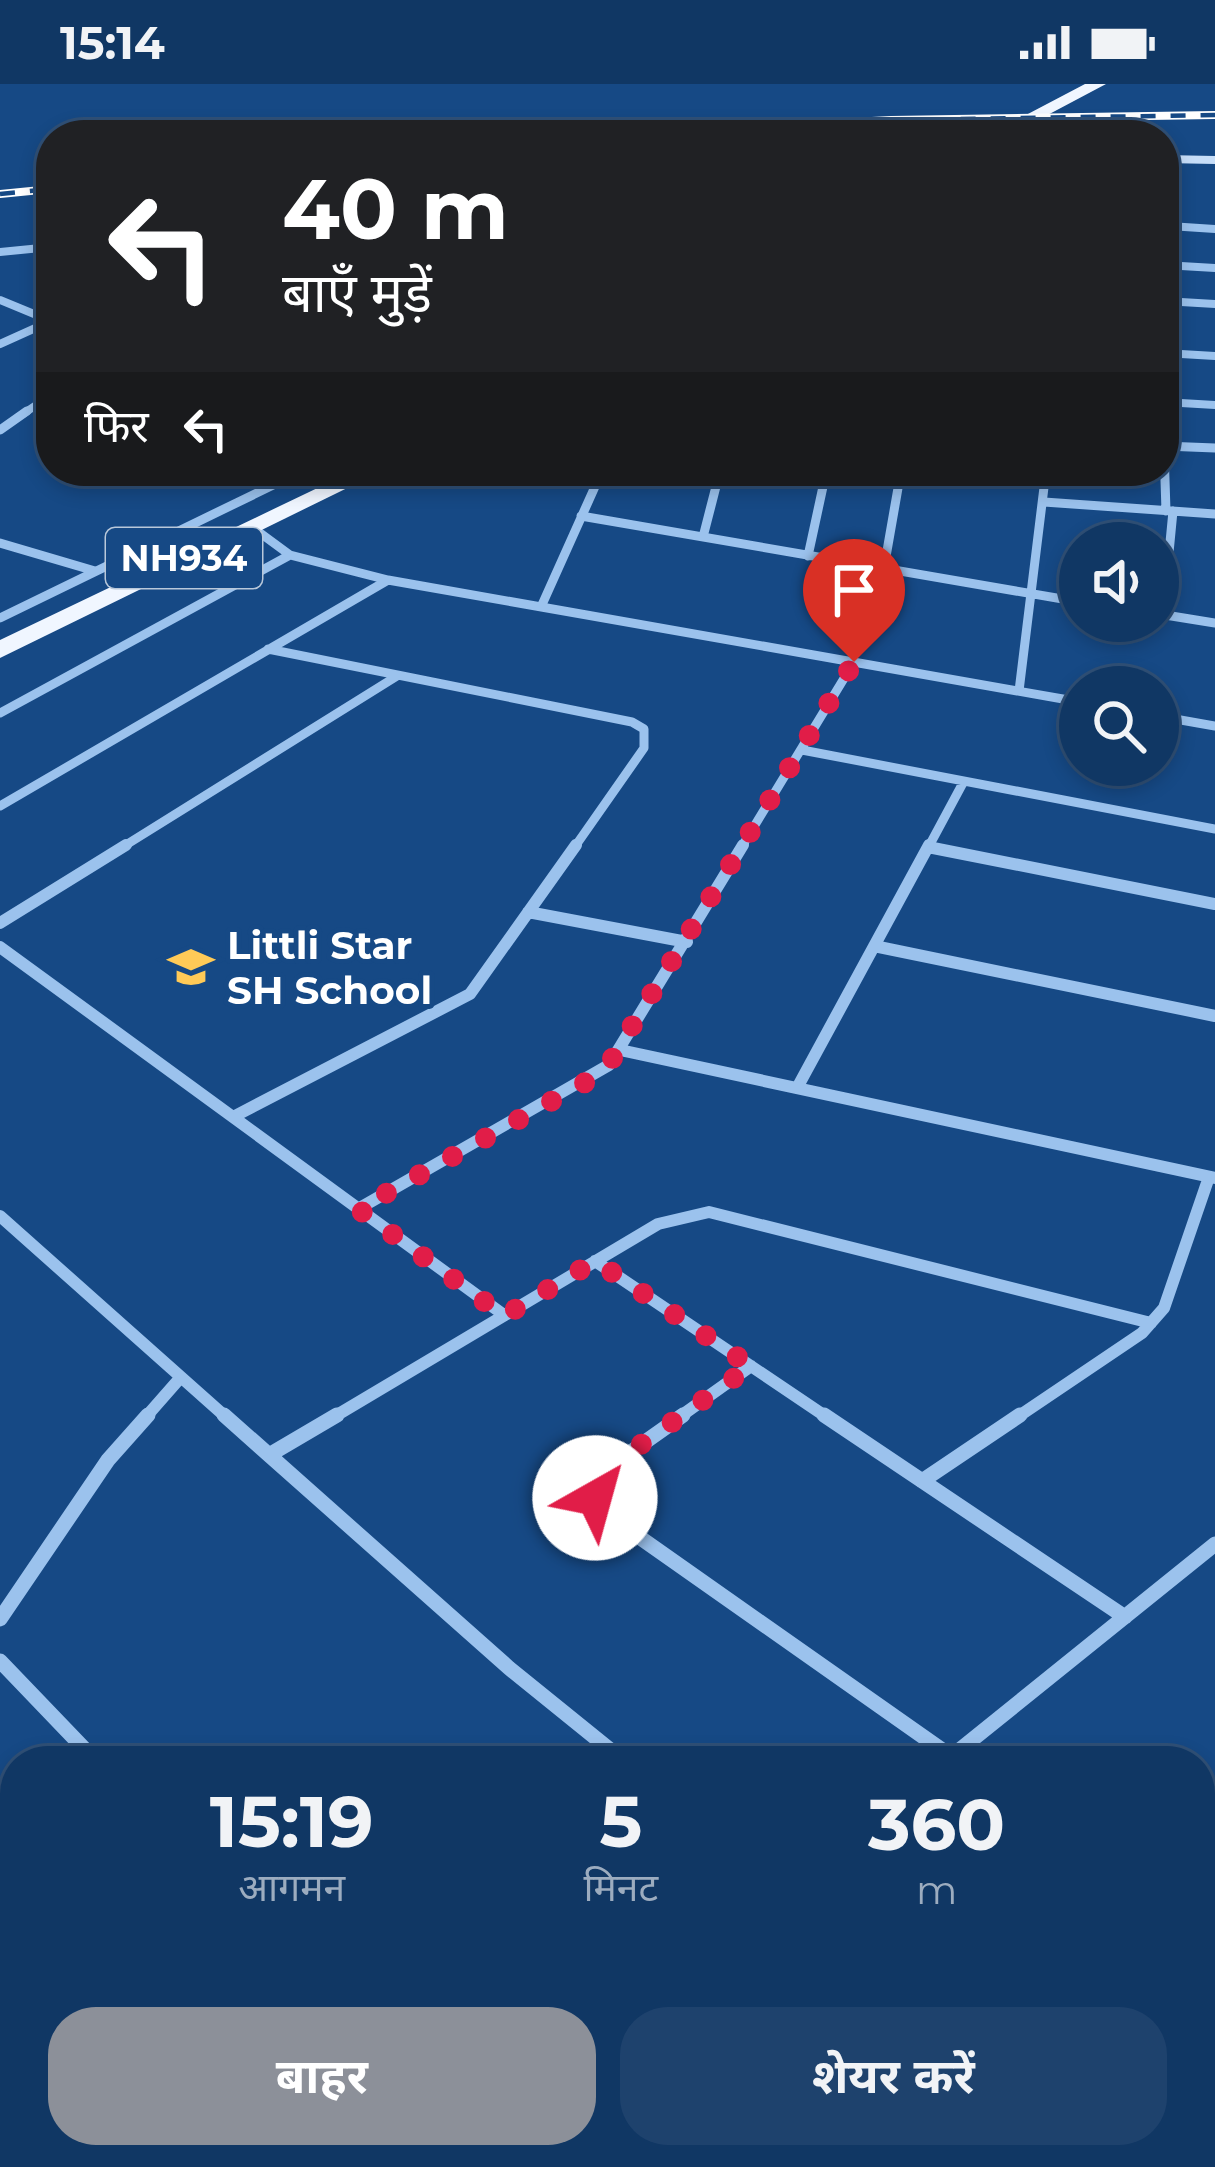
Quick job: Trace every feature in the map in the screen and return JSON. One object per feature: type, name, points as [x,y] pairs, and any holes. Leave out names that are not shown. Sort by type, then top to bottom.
[{"type":"highway","points":[[1027,120],[1098,84]]},
{"type":"highway","name":"NH934","points":[[0,650],[339,486]]},
{"type":"main road","points":[[1179,159],[1215,160]]},
{"type":"street","points":[[1179,227],[1215,229]]},
{"type":"street","points":[[0,252],[36,250]]},
{"type":"street","points":[[1179,266],[1215,268]]},
{"type":"street","points":[[0,300],[36,315]]},
{"type":"street","points":[[1179,302],[1215,304]]},
{"type":"street","points":[[0,344],[36,328]]},
{"type":"street","points":[[1179,354],[1215,356]]},
{"type":"street","points":[[1179,403],[1215,405]]},
{"type":"street","points":[[0,430],[36,405]]},
{"type":"street","points":[[1179,447],[1215,448]]},
{"type":"street","points":[[0,618],[271,486]]},
{"type":"street","points":[[541,607],[595,486]]},
{"type":"street","points":[[703,537],[716,486]]},
{"type":"street","points":[[808,556],[823,486]]},
{"type":"street","points":[[884,568],[899,486]]},
{"type":"street","points":[[1019,692],[1045,486]]},
{"type":"street","points":[[1167,486],[1168,522]]},
{"type":"street","points":[[1044,502],[1215,514]]},
{"type":"street","points":[[581,517],[1059,598]]},
{"type":"street","points":[[252,526],[290,555],[388,580],[1059,699]]},
{"type":"street","points":[[0,543],[95,571]]},
{"type":"street","points":[[0,712],[290,555]]},
{"type":"street","points":[[0,806],[388,580]]},
{"type":"street","points":[[1179,618],[1215,623]]},
{"type":"street","points":[[233,1117],[459,1004],[644,748],[644,729],[632,722],[268,650]]},
{"type":"street","points":[[358,1209],[595,1077],[620,1050],[854,662]]},
{"type":"street","points":[[0,923],[398,675]]},
{"type":"street","points":[[1179,720],[1215,726]]},
{"type":"street","points":[[802,750],[1215,829]]},
{"type":"street","points":[[796,1088],[964,781]]},
{"type":"street","points":[[928,848],[1215,904]]},
{"type":"street","points":[[528,912],[687,942]]},
{"type":"street","points":[[874,946],[1215,1016]]},
{"type":"street","points":[[0,947],[504,1316]]},
{"type":"street","points":[[620,1050],[1212,1178],[1164,1308],[1151,1323],[922,1481]]},
{"type":"street","points":[[269,1455],[658,1224],[709,1211],[1151,1323]]},
{"type":"street","points":[[0,1216],[509,1668],[605,1746]]},
{"type":"street","points":[[595,1261],[1125,1617]]},
{"type":"street","points":[[751,1366],[608,1468],[595,1484],[595,1498],[605,1513],[931,1746]]},
{"type":"street","points":[[0,1619],[108,1460],[181,1377]]},
{"type":"street","points":[[965,1746],[1215,1544]]},
{"type":"street","points":[[0,1661],[82,1746]]},
{"type":"railway","points":[[891,120],[1215,115]]},
{"type":"railway","points":[[0,194],[36,190]]},
{"type":"place","name":"Littli Star SH School","points":[[191,967]]},
{"type":"route","points":[[595,1498],[595,1484],[608,1468],[751,1366],[595,1261],[504,1316],[358,1209],[595,1077],[609,1064],[854,662]]}]
